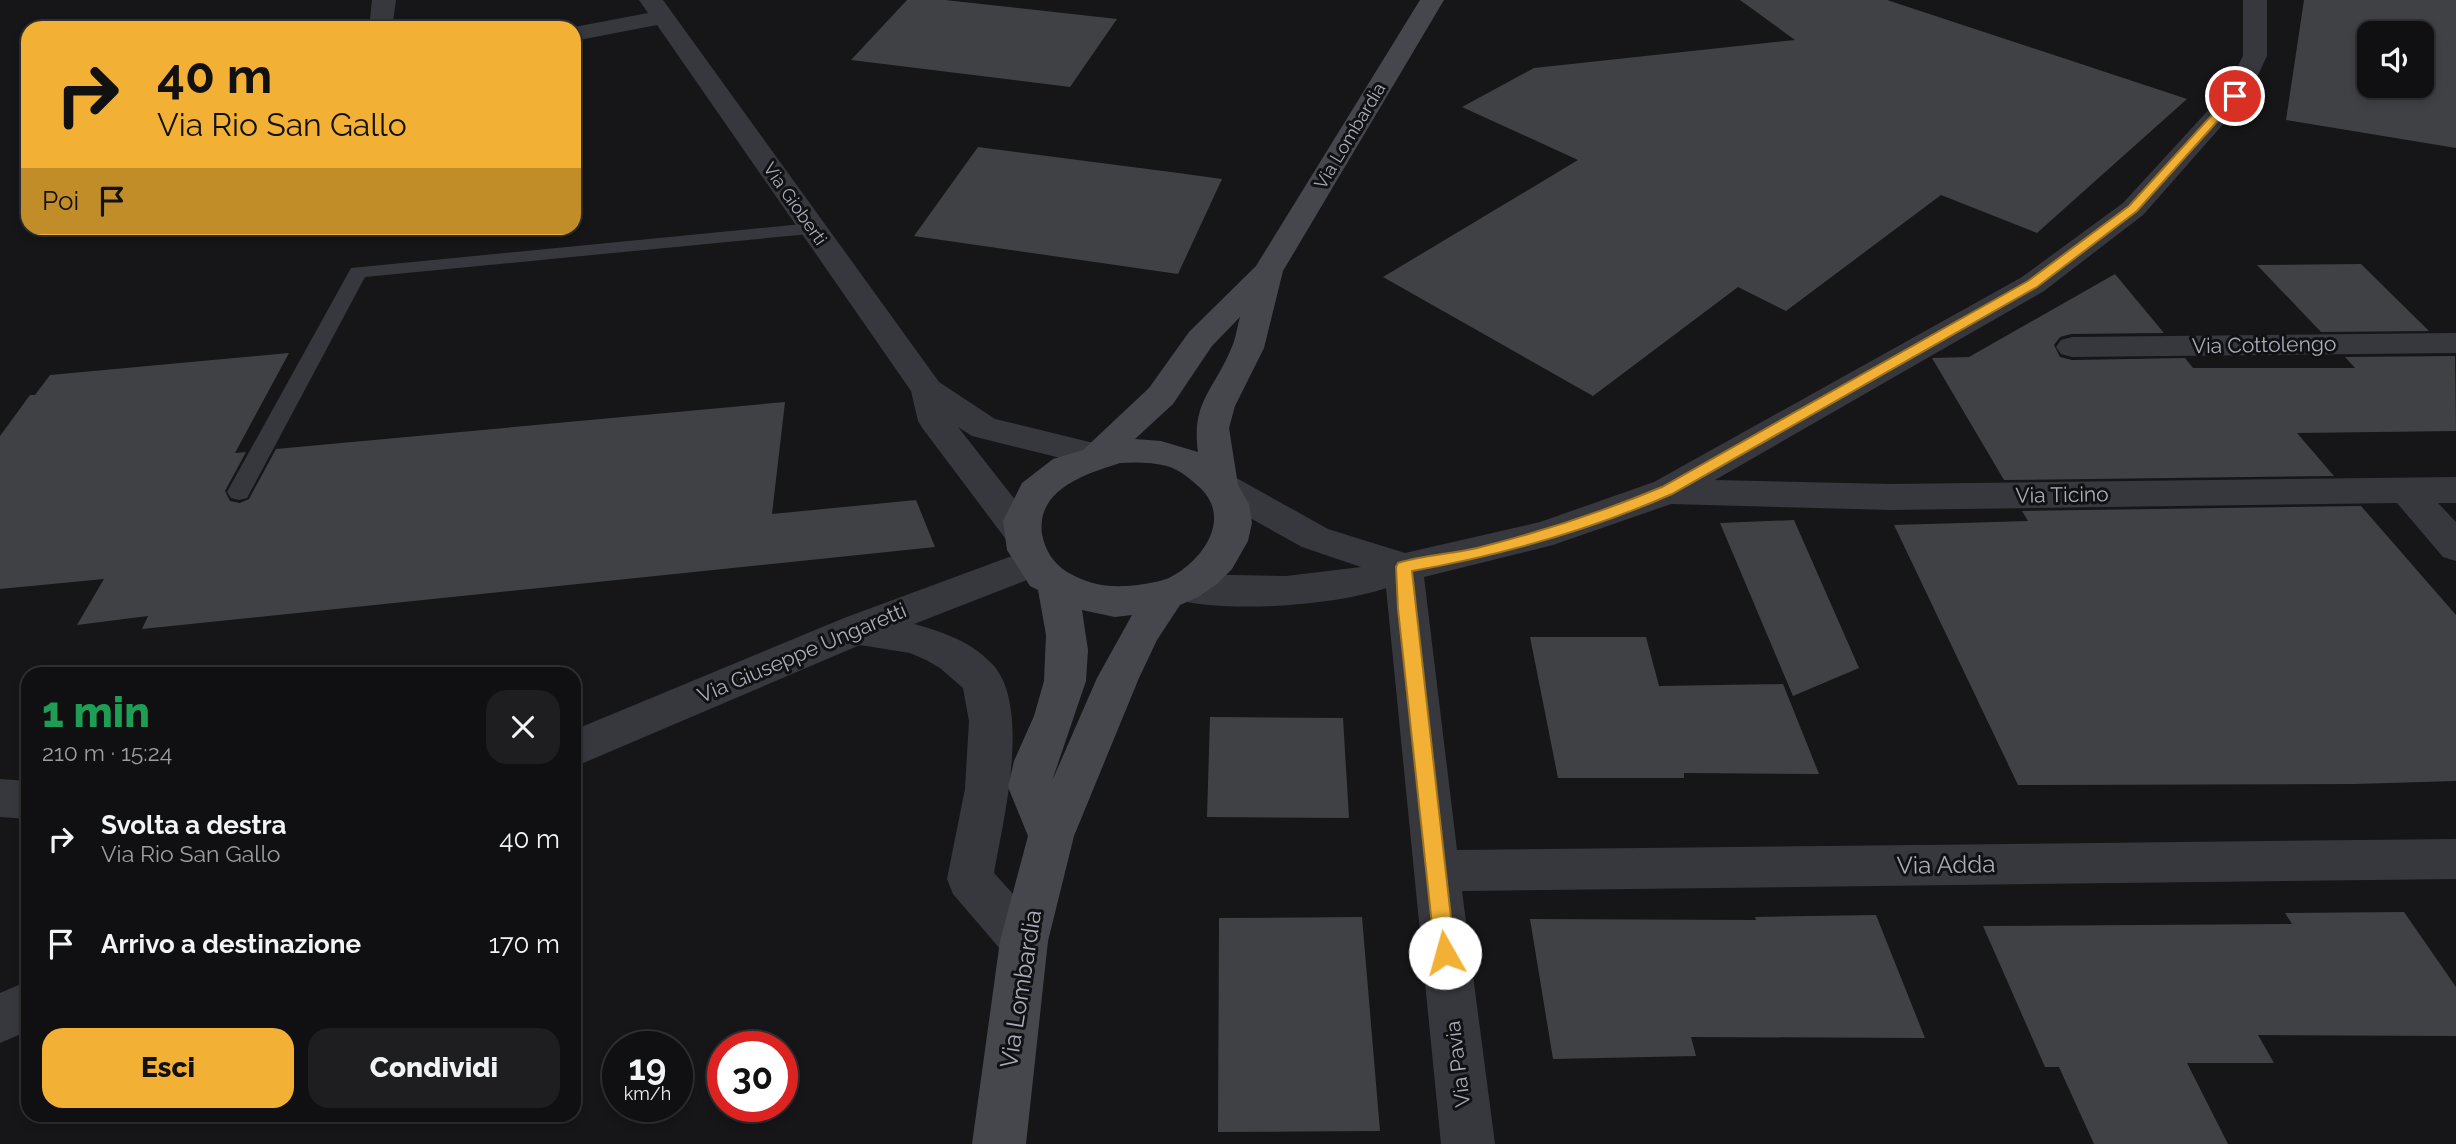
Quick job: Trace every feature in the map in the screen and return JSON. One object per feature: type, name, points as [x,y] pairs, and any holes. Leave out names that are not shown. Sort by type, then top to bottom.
[{"type":"main road","name":"Via Lombardia","points":[[1097,455],[1161,396],[1200,339],[1268,271],[1432,0]]},
{"type":"main road","name":"Via Lombardia","points":[[1220,485],[1212,428],[1218,406],[1248,348],[1268,271]]},
{"type":"main road","points":[[1036,560],[1084,596],[1108,601],[1133,601],[1175,591],[1202,578],[1218,563],[1232,540],[1234,514],[1220,485],[1200,468],[1175,456],[1140,451],[1097,455],[1063,468],[1045,480],[1033,495],[1023,513],[1036,560],[1068,633],[1067,678],[1041,748],[1030,787],[1051,836]]},
{"type":"main road","name":"Via Lombardia","points":[[999,1144],[1024,941],[1051,836],[1118,678],[1141,633],[1175,591]]},
{"type":"street","points":[[381,21],[384,0]]},
{"type":"street","points":[[1175,591],[1245,592],[1348,584],[1378,578],[1404,567],[1474,554],[1545,536],[1622,510],[1667,491],[2033,284],[2133,209],[2235,96],[2255,55],[2255,0]]},
{"type":"street","name":"Via Gioberti","points":[[581,32],[657,9],[927,390]]},
{"type":"street","name":"Via Cottolengo","points":[[2072,347],[2456,343]]},
{"type":"street","points":[[927,390],[984,428],[1097,455]]},
{"type":"street","points":[[927,390],[935,421],[1036,560]]},
{"type":"street","points":[[1220,485],[1315,538],[1404,567]]},
{"type":"street","name":"Via Ticino","points":[[1667,491],[1891,497],[2456,490]]},
{"type":"street","points":[[2407,491],[2456,547]]},
{"type":"street","name":"Via Giuseppe Ungaretti","points":[[581,746],[858,629],[1036,560]]},
{"type":"street","name":"Via Pavia","points":[[1404,567],[1468,1144]]},
{"type":"street","points":[[858,629],[908,635],[948,652],[982,681],[992,724],[986,787],[970,879],[1024,941]]},
{"type":"street","points":[[0,798],[21,800]]},
{"type":"street","name":"Via Adda","points":[[1436,871],[2456,859]]},
{"type":"street","points":[[0,1019],[21,1008]]},
{"type":"lane","points":[[239,492],[358,272],[813,229]]},
{"type":"building","points":[[907,0],[945,0],[1117,19],[1070,87],[851,60]]},
{"type":"building","points":[[1740,0],[1887,0],[2187,99],[2037,233],[1941,195],[1786,311],[1738,287],[1593,396],[1383,277],[1578,160],[1462,107],[1534,68],[1795,40]]},
{"type":"building","points":[[2304,0],[2456,0],[2456,148],[2286,120]]},
{"type":"building","points":[[978,147],[1222,179],[1178,274],[914,236]]},
{"type":"building","points":[[2361,264],[2429,331],[2321,332],[2257,265]]},
{"type":"building","points":[[2115,274],[2164,333],[2071,334],[2060,337],[2054,345],[2060,357],[2072,360],[2185,358],[2193,368],[2355,368],[2345,357],[2455,356],[2456,431],[2297,433],[2334,476],[2004,480],[1932,358],[1969,357]]},
{"type":"building","points":[[289,353],[235,453],[246,452],[225,491],[230,501],[240,503],[249,499],[276,449],[785,402],[772,514],[916,500],[935,547],[142,629],[148,616],[77,625],[104,579],[0,589],[0,436],[30,395],[35,395],[50,375]]},
{"type":"building","points":[[2361,506],[2456,615],[2456,781],[2018,785],[1894,525],[2028,521],[2022,511]]},
{"type":"building","points":[[1794,520],[1859,668],[1793,696],[1720,523]]},
{"type":"building","points":[[1530,637],[1646,637],[1659,686],[1783,684],[1819,774],[1684,773],[1684,778],[1558,778]]},
{"type":"building","points":[[1210,717],[1343,718],[1349,818],[1207,817]]},
{"type":"building","points":[[2404,912],[2456,987],[2456,1036],[2258,1035],[2274,1063],[2187,1063],[2228,1144],[2094,1144],[2059,1067],[2045,1067],[1983,926],[2292,924],[2285,913]]},
{"type":"building","points":[[1876,915],[1925,1038],[1691,1037],[1696,1056],[1553,1059],[1530,919],[1756,920],[1755,917]]},
{"type":"building","points":[[1362,917],[1380,1131],[1218,1132],[1219,918]]},
{"type":"route","points":[[1445,953],[1406,609],[1404,567],[1474,554],[1545,536],[1622,510],[1667,491],[2033,284],[2133,209],[2235,96]]}]
